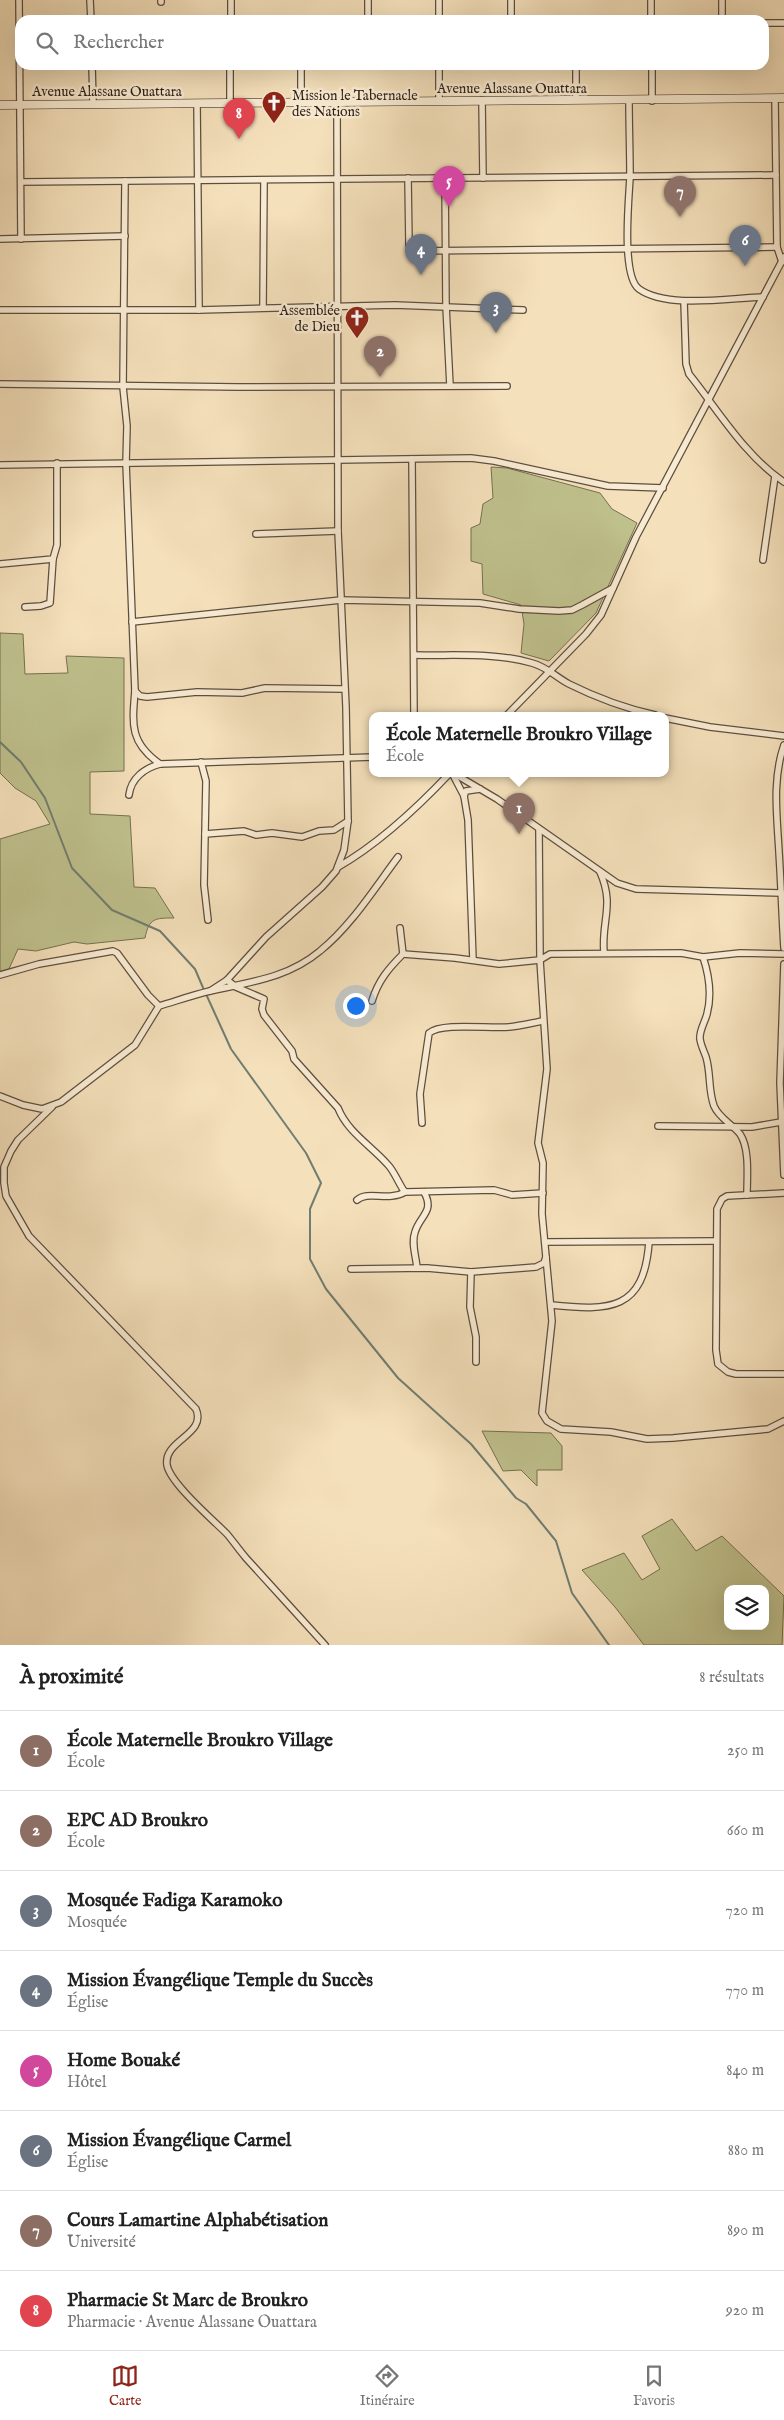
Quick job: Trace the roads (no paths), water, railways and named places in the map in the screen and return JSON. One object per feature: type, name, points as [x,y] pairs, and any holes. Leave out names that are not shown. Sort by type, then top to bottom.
[{"type":"street","points":[[19,0],[19,15]]},
{"type":"street","points":[[90,0],[91,15]]},
{"type":"street","points":[[230,15],[231,0]]},
{"type":"street","points":[[368,0],[368,15]]},
{"type":"street","points":[[439,0],[439,15]]},
{"type":"street","points":[[511,0],[511,15]]},
{"type":"street","points":[[651,0],[652,15]]},
{"type":"street","points":[[722,0],[722,15]]},
{"type":"street","points":[[769,23],[784,23]]},
{"type":"street","points":[[19,70],[21,239]]},
{"type":"street","points":[[92,70],[93,104]]},
{"type":"street","points":[[230,70],[230,103]]},
{"type":"street","points":[[301,70],[301,102]]},
{"type":"street","points":[[439,70],[439,100]]},
{"type":"street","points":[[576,70],[576,100]]},
{"type":"street","points":[[652,70],[652,101]]},
{"type":"street","name":"Avenue Alassane Ouattara","points":[[0,105],[439,100],[652,101],[784,98]]},
{"type":"street","points":[[510,712],[586,634],[601,615],[636,537],[763,297],[781,270],[783,260],[777,247],[775,99]]},
{"type":"street","points":[[482,100],[483,178]]},
{"type":"street","points":[[629,100],[630,176],[628,249],[632,278],[639,289],[656,296],[684,301],[763,297]]},
{"type":"street","points":[[337,101],[338,531],[348,821],[344,850],[338,867]]},
{"type":"street","points":[[197,103],[199,310]]},
{"type":"street","points":[[21,182],[776,176]]},
{"type":"street","points":[[408,178],[409,244],[412,249],[417,250],[777,247]]},
{"type":"street","points":[[445,178],[446,306],[450,386]]},
{"type":"street","points":[[125,181],[123,387],[127,426],[126,463],[135,691],[133,716],[135,736],[145,753],[160,764]]},
{"type":"street","points":[[263,308],[264,181]]},
{"type":"street","points":[[0,239],[125,236]]},
{"type":"street","points":[[684,301],[687,369],[746,446],[775,476],[784,482]]},
{"type":"street","points":[[0,310],[124,311],[446,306],[523,310]]},
{"type":"street","points":[[0,384],[123,387],[508,386]]},
{"type":"street","points":[[0,465],[471,458],[608,486],[663,488]]},
{"type":"street","points":[[412,459],[414,712]]},
{"type":"street","points":[[25,607],[50,603],[53,560],[57,545],[57,464]]},
{"type":"street","points":[[763,560],[775,476]]},
{"type":"street","points":[[256,534],[338,531]]},
{"type":"street","points":[[0,564],[53,560]]},
{"type":"street","points":[[132,622],[341,600],[480,603],[519,609],[559,611],[582,606],[614,587]]},
{"type":"street","points":[[414,655],[516,660],[550,670],[566,682],[600,700],[644,712]]},
{"type":"street","points":[[135,691],[140,696],[147,697],[197,692],[242,693],[266,688],[344,689]]},
{"type":"street","points":[[669,719],[710,728],[784,736]]},
{"type":"street","points":[[784,745],[779,759],[776,780],[776,812],[784,948]]},
{"type":"street","points":[[129,795],[130,787],[142,772],[147,768],[160,764],[369,757]]},
{"type":"street","points":[[201,762],[206,780],[204,885],[208,920]]},
{"type":"street","points":[[210,991],[227,980],[266,937],[322,886],[338,867],[362,853],[448,777]]},
{"type":"street","points":[[454,777],[464,796],[471,846],[473,960]]},
{"type":"street","points":[[459,777],[480,789],[617,882],[636,889],[781,893]]},
{"type":"street","points":[[464,796],[466,791],[480,789]]},
{"type":"street","points":[[205,834],[244,831],[256,835],[272,833],[302,837],[334,830],[348,821]]},
{"type":"street","points":[[539,830],[540,960],[547,1069],[538,1143],[542,1154],[544,1193],[542,1214],[551,1305],[549,1361],[544,1384],[542,1413],[547,1421],[561,1429],[611,1432],[647,1438],[673,1438],[768,1429],[784,1421]]},
{"type":"street","points":[[325,1645],[228,1535],[207,1516],[170,1472],[167,1466],[168,1458],[172,1450],[194,1428],[198,1420],[196,1408],[29,1236],[6,1196],[4,1167],[18,1140],[52,1107],[125,1054],[141,1038],[159,1006],[210,991],[236,987],[278,976],[303,963],[320,952],[337,936],[398,857]]},
{"type":"street","points":[[600,871],[608,897],[603,935],[604,953]]},
{"type":"street","points":[[400,928],[403,954]]},
{"type":"street","points":[[0,974],[39,964],[113,951],[117,953],[148,995],[159,1006]]},
{"type":"street","points":[[372,1002],[385,972],[403,954],[499,964],[540,960],[550,954],[681,953],[703,957],[740,953],[784,954]]},
{"type":"street","points":[[703,957],[708,972],[709,996],[707,1013],[699,1036],[706,1058],[708,1081],[714,1105],[720,1115],[741,1135],[744,1146],[748,1195]]},
{"type":"street","points":[[784,964],[781,1122],[784,1175]]},
{"type":"street","points":[[227,980],[236,987],[258,995],[264,1000],[262,1010],[264,1015],[292,1051],[294,1059],[338,1108],[342,1118],[358,1138],[388,1165],[398,1178],[405,1192]]},
{"type":"street","points":[[422,1123],[420,1094],[422,1068],[427,1038],[433,1029],[445,1027],[509,1027],[543,1021]]},
{"type":"street","points":[[0,1096],[36,1108],[52,1107]]},
{"type":"street","points":[[658,1126],[731,1125],[752,1127],[781,1122]]},
{"type":"street","points":[[358,1200],[364,1195],[394,1197],[405,1192],[494,1190],[512,1195],[544,1193]]},
{"type":"street","points":[[417,1268],[415,1232],[428,1207],[429,1200],[424,1192]]},
{"type":"street","points":[[784,1194],[728,1196],[722,1199],[718,1209],[716,1241],[716,1350],[718,1364],[728,1372],[736,1374],[784,1374]]},
{"type":"street","points":[[546,1242],[716,1241]]},
{"type":"street","points":[[551,1305],[590,1307],[620,1304],[640,1284],[648,1263],[649,1242]]},
{"type":"street","points":[[351,1269],[417,1268],[471,1272],[536,1268],[544,1263],[547,1255]]},
{"type":"street","points":[[471,1272],[470,1307],[476,1337],[476,1362]]},
{"type":"waterway","points":[[0,742],[21,762],[45,798],[72,868],[112,910],[160,931],[195,969],[204,990]]},
{"type":"waterway","points":[[206,994],[231,1049],[306,1153],[321,1183],[310,1209],[310,1259],[326,1289],[398,1378],[471,1444],[516,1498],[526,1504],[556,1541],[572,1593],[609,1645]]},
{"type":"place","name":"Mission le Tabernacle des Nations","points":[[274,124]]},
{"type":"place","name":"Pharmacie St Marc de Broukro","points":[[239,139]]},
{"type":"place","name":"Home Bouaké","points":[[449,207]]},
{"type":"place","name":"Cours Lamartine Alphabétisation","points":[[680,217]]},
{"type":"place","name":"Mission Évangélique Carmel","points":[[745,266]]},
{"type":"place","name":"Mission Évangélique Temple du Succès","points":[[421,275]]},
{"type":"place","name":"Mosquée Fadiga Karamoko","points":[[496,333]]},
{"type":"place","name":"Assemblée de Dieu","points":[[357,339]]},
{"type":"place","name":"EPC AD Broukro","points":[[380,377]]},
{"type":"place","name":"École Maternelle Broukro Village","points":[[519,834]]}]
